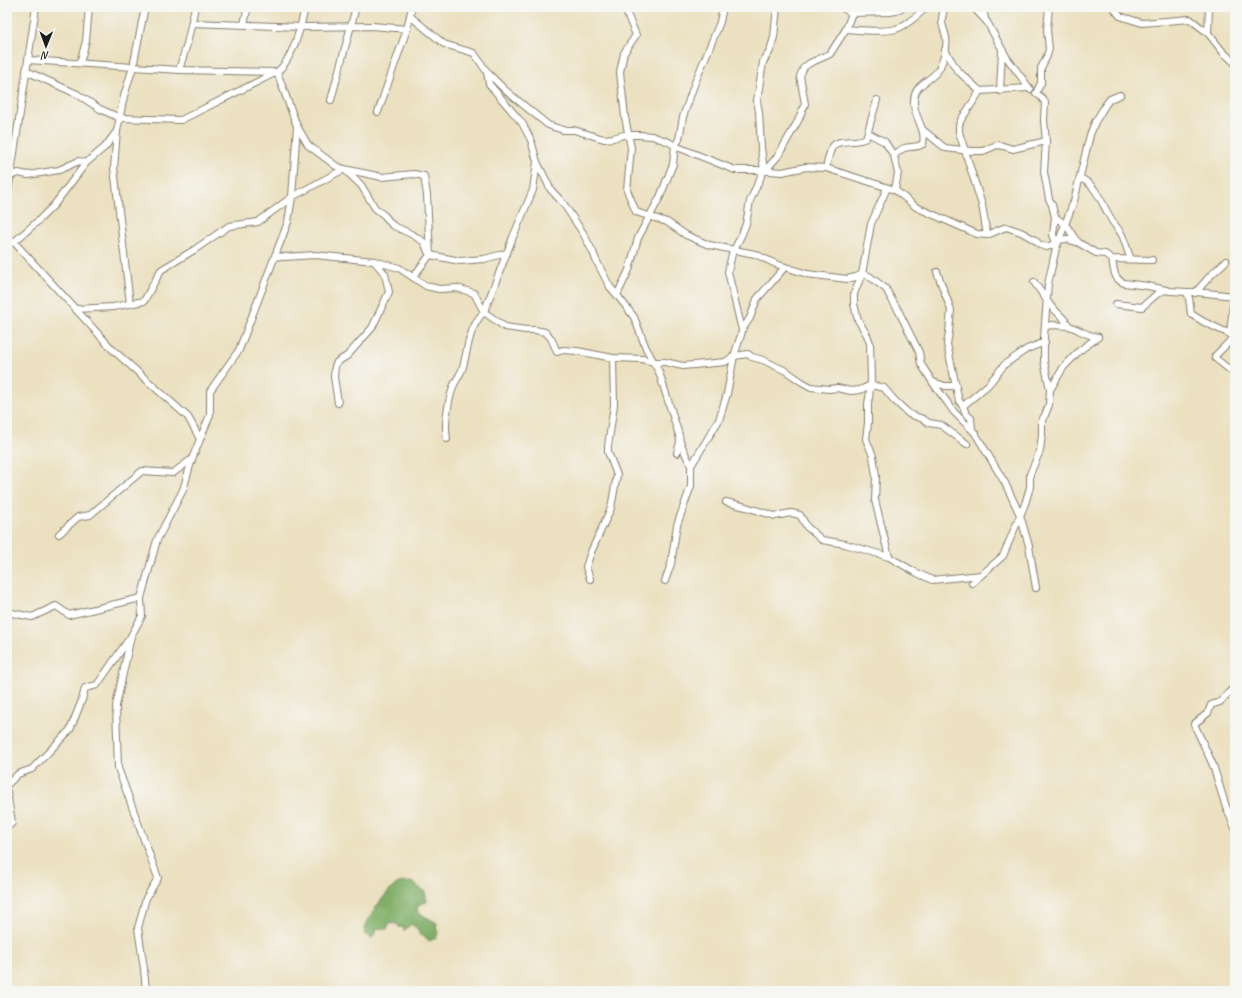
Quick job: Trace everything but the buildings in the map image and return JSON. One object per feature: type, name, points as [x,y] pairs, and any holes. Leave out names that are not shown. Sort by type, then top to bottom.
[{"type":"street","points":[[7,199],[9,176],[36,7]]},
{"type":"street","points":[[80,63],[86,41],[89,7]]},
{"type":"street","points":[[130,304],[114,168],[117,131],[124,96],[133,67],[145,7]]},
{"type":"street","points":[[179,70],[195,7]]},
{"type":"street","points":[[244,24],[248,7]]},
{"type":"street","points":[[26,71],[77,94],[100,109],[120,118],[181,120],[277,72],[283,67],[301,27],[305,7]]},
{"type":"street","points":[[331,100],[356,7]]},
{"type":"street","points":[[378,112],[407,29],[412,7]]},
{"type":"street","points":[[624,7],[636,35],[624,53],[620,72],[631,152],[627,190],[636,212],[667,222],[692,238],[713,246],[755,254],[776,264],[822,277],[852,278],[862,274],[869,276],[886,289],[919,352],[921,364],[932,382],[954,412],[972,429],[984,446],[1005,483],[1020,515],[1029,546],[1036,588]]},
{"type":"street","points":[[617,295],[629,270],[638,238],[660,197],[673,164],[675,146],[683,116],[720,22],[723,7]]},
{"type":"street","points":[[764,171],[761,148],[760,112],[757,101],[763,62],[770,51],[774,38],[777,7]]},
{"type":"street","points":[[840,7],[852,13],[890,12],[896,11],[903,7]]},
{"type":"street","points":[[846,29],[896,29],[917,16],[926,7]]},
{"type":"street","points":[[894,156],[903,147],[920,146],[923,144],[923,130],[915,111],[914,95],[922,83],[938,72],[943,59],[946,37],[941,20],[944,7]]},
{"type":"street","points":[[973,7],[985,19],[1007,58],[1029,88],[1042,97],[1045,102],[1044,120],[1046,141],[1044,172],[1049,199],[1055,217],[1053,235],[1055,240],[1058,240]]},
{"type":"street","points":[[983,7],[985,19]]},
{"type":"street","points":[[1036,93],[1041,83],[1041,68],[1049,49],[1047,30],[1049,7]]},
{"type":"street","points":[[1113,7],[1120,16],[1142,23],[1190,19],[1208,33],[1223,52],[1235,63]]},
{"type":"street","points":[[1208,33],[1209,7]]},
{"type":"street","points":[[742,330],[728,275],[730,259],[743,232],[752,195],[764,171],[782,149],[798,121],[805,104],[800,76],[804,67],[830,54],[846,29],[852,13]]},
{"type":"street","points":[[410,16],[444,44],[474,53],[487,72],[508,93],[548,124],[563,130],[574,130],[604,139],[639,135],[652,136],[730,169],[782,172],[806,167],[826,168],[895,190],[916,207],[977,234],[987,234],[1006,227],[1025,234],[1040,245],[1047,247],[1054,244],[1058,240],[1067,239],[1079,243]]},
{"type":"street","points":[[192,23],[301,27],[351,26],[407,29]]},
{"type":"street","points":[[1000,90],[1002,49]]},
{"type":"street","points":[[945,50],[962,76],[980,91],[1029,88]]},
{"type":"street","points":[[28,60],[179,70],[277,72]]},
{"type":"street","points":[[277,72],[297,126],[308,145],[336,166],[382,177],[414,174],[424,176],[427,195],[430,255],[413,277]]},
{"type":"street","points":[[487,72],[490,84],[522,122],[531,140],[537,162],[551,190],[563,203],[590,246],[610,287],[634,317],[646,348],[661,376],[680,442],[691,466],[691,486],[677,525],[671,564],[664,581]]},
{"type":"street","points":[[980,91],[961,120],[959,132],[982,205],[987,234]]},
{"type":"street","points":[[972,583],[1003,556],[1030,487],[1030,474],[1040,451],[1042,420],[1046,415],[1049,405],[1050,390],[1044,361],[1046,300],[1049,276],[1058,240],[1074,201],[1090,135],[1095,122],[1110,99],[1120,94]]},
{"type":"street","points":[[826,168],[833,146],[840,142],[861,141],[866,138],[877,100]]},
{"type":"street","points":[[7,785],[18,774],[32,769],[70,730],[82,700],[85,688],[97,685],[131,636],[142,616],[141,598],[157,540],[183,490],[192,459],[210,415],[210,391],[239,350],[288,222],[292,197],[297,126]]},
{"type":"street","points":[[923,130],[945,148],[965,150],[983,151],[997,145],[1013,149],[1046,141]]},
{"type":"street","points":[[117,131],[105,147],[86,163],[54,205],[38,221],[10,243],[76,309],[113,350],[188,417],[200,439]]},
{"type":"street","points":[[868,133],[885,142],[894,156],[898,173],[895,190]]},
{"type":"street","points":[[9,176],[18,173],[28,175],[58,170],[79,161],[86,163]]},
{"type":"street","points":[[447,439],[446,423],[453,388],[462,369],[472,332],[478,318],[484,312],[533,190],[537,162]]},
{"type":"street","points":[[76,309],[113,307],[144,300],[161,270],[194,250],[228,226],[258,222],[292,197],[344,169]]},
{"type":"street","points":[[344,169],[361,185],[375,208],[385,216],[392,225],[424,242],[430,255]]},
{"type":"street","points":[[1080,178],[1085,180],[1094,188],[1109,216],[1122,235],[1131,259]]},
{"type":"street","points":[[887,188],[871,224],[862,274],[854,294],[854,304],[858,320],[870,342],[871,386],[868,403],[866,439],[873,456],[876,476],[875,500],[889,557]]},
{"type":"street","points":[[1055,217],[1062,221],[1070,230],[1074,239],[1096,253],[1105,254],[1112,259],[1152,260]]},
{"type":"street","points":[[430,255],[460,261],[484,259],[507,253]]},
{"type":"street","points":[[275,256],[284,257],[315,254],[374,261],[399,268],[426,286],[439,289],[456,288],[474,293],[484,312],[505,328],[545,332],[551,338],[557,352],[564,350],[613,358],[642,359],[654,362],[665,362],[683,366],[724,362],[734,356],[748,354],[786,371],[811,387],[829,389],[837,388],[850,391],[860,390],[871,386],[884,388],[894,400],[910,414],[929,423],[941,425],[967,444]]},
{"type":"street","points":[[1112,259],[1113,271],[1120,282],[1165,290],[1234,296],[1231,312],[1233,335],[1215,356],[1235,374]]},
{"type":"street","points":[[338,403],[334,377],[335,366],[337,362],[347,356],[372,328],[389,292],[385,274],[374,261]]},
{"type":"street","points":[[1190,302],[1196,292],[1226,261]]},
{"type":"street","points":[[691,466],[719,420],[727,394],[734,356],[742,330],[750,318],[757,300],[785,267]]},
{"type":"street","points":[[937,272],[950,310],[947,344],[948,355],[952,363],[953,378],[957,386],[959,401],[966,414],[971,418],[972,429]]},
{"type":"street","points":[[1034,282],[1046,300],[1069,326]]},
{"type":"street","points":[[1116,304],[1142,307],[1157,294],[1165,290]]},
{"type":"street","points":[[1187,292],[1191,314],[1194,317],[1233,335]]},
{"type":"street","points":[[1045,327],[1051,325],[1069,326],[1078,329],[1087,335],[1098,337],[1080,351],[1063,368],[1050,390]]},
{"type":"street","points":[[963,406],[988,385],[1005,364],[1027,349],[1045,342]]},
{"type":"street","points":[[590,579],[586,567],[591,552],[611,508],[617,475],[608,452],[614,405],[613,358]]},
{"type":"street","points":[[932,382],[945,386],[957,386]]},
{"type":"street","points":[[677,453],[680,442]]},
{"type":"street","points":[[59,534],[78,516],[90,515],[142,471],[173,473],[192,459]]},
{"type":"street","points":[[726,502],[775,516],[791,513],[800,515],[807,527],[822,540],[845,544],[889,557],[932,580],[980,575]]},
{"type":"street","points":[[7,612],[32,617],[56,606],[69,615],[141,598]]},
{"type":"street","points":[[1235,616],[1235,622]]},
{"type":"street","points":[[131,636],[116,706],[118,768],[158,878],[146,898],[138,928],[146,991]]},
{"type":"street","points":[[1235,686],[1220,702],[1211,705],[1208,713],[1194,724],[1213,764],[1225,804],[1235,828]]},
{"type":"street","points":[[7,792],[12,823],[7,828]]},
{"type":"green space","points":[[412,882],[425,892],[427,902],[419,904],[417,909],[419,913],[437,923],[436,927],[438,933],[436,938],[429,941],[422,934],[419,934],[418,929],[411,924],[404,931],[403,927],[399,927],[398,924],[389,923],[387,929],[377,928],[371,939],[370,935],[365,935],[367,923],[371,915],[389,891],[399,883]]}]
